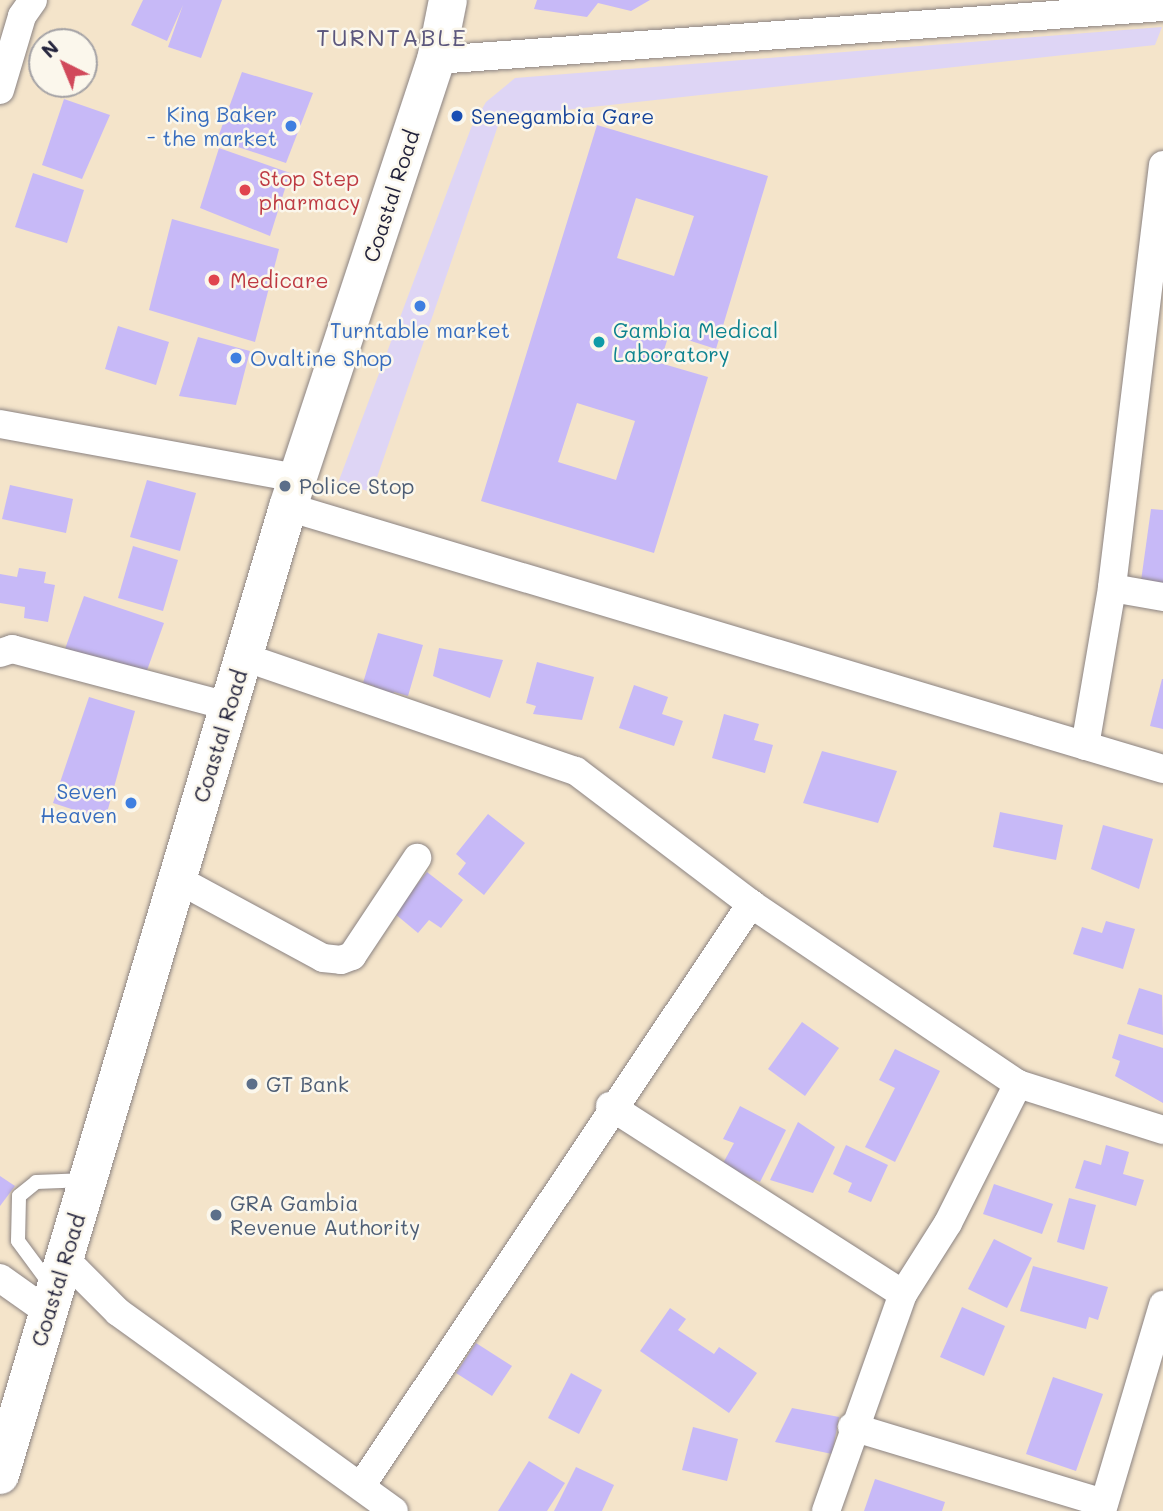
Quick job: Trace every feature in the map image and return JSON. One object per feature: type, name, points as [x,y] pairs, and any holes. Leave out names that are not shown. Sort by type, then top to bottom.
[{"type":"main road","name":"Coastal Road","points":[[0,1475],[293,492],[436,60],[448,0]]},
{"type":"street","points":[[0,90],[18,7]]},
{"type":"street","points":[[436,60],[1163,7]]},
{"type":"street","points":[[1085,746],[1112,588],[1156,282],[1163,165]]},
{"type":"street","points":[[0,424],[293,492],[1163,769]]},
{"type":"street","points":[[1112,588],[1163,597]]},
{"type":"street","points":[[0,653],[12,649],[228,706]]},
{"type":"street","points":[[244,657],[576,771],[751,904],[1018,1084],[1163,1130]]},
{"type":"street","points":[[177,878],[323,958],[341,960],[352,956],[417,858]]},
{"type":"street","points":[[361,1486],[610,1106],[751,904]]},
{"type":"street","points":[[826,1511],[852,1427],[903,1294],[948,1223],[1018,1084]]},
{"type":"street","points":[[610,1106],[903,1294]]},
{"type":"street","points":[[0,1278],[55,1287],[118,1312],[394,1511]]},
{"type":"street","points":[[852,1427],[1103,1507],[1163,1305]]},
{"type":"lane","points":[[55,1287],[18,1241],[19,1196],[36,1182],[88,1180]]},
{"type":"shaded area","name":"Turntable market","points":[[1162,27],[1155,45],[501,117],[372,492],[338,483],[471,128],[486,102],[515,78]]},
{"type":"building","points":[[143,0],[222,0],[201,58],[168,47],[183,5],[167,41],[131,25]]},
{"type":"building","points":[[537,0],[650,0],[631,11],[598,3],[587,17],[534,9]]},
{"type":"building","points":[[242,72],[313,93],[286,163],[217,140]]},
{"type":"building","points":[[64,99],[110,115],[82,179],[42,165]]},
{"type":"building","name":"Gambia Medical Laboratory","points":[[597,125],[768,176],[716,349],[669,334],[660,363],[708,377],[654,553],[481,501]],"holes":[[[636,198],[694,216],[674,276],[617,258]],[[577,403],[635,421],[616,480],[558,462]]]},
{"type":"building","name":"Stop Step pharmacy","points":[[219,148],[290,173],[270,236],[200,208]]},
{"type":"building","points":[[33,173],[84,190],[67,243],[15,227]]},
{"type":"building","name":"Medicare","points":[[172,219],[279,249],[255,342],[149,310]]},
{"type":"building","points":[[118,326],[169,342],[156,385],[105,369]]},
{"type":"building","points":[[198,337],[250,351],[236,405],[179,396]]},
{"type":"building","points":[[147,480],[196,493],[180,551],[130,537]]},
{"type":"building","points":[[10,485],[73,499],[66,533],[2,519]]},
{"type":"building","points":[[1151,509],[1163,510],[1163,584],[1141,581]]},
{"type":"building","points":[[133,546],[178,560],[163,611],[118,598]]},
{"type":"building","points":[[19,568],[46,572],[44,583],[55,585],[48,622],[24,618],[25,607],[0,603],[0,574],[17,577]]},
{"type":"building","points":[[84,596],[164,623],[145,676],[65,649]]},
{"type":"building","points":[[378,633],[423,645],[408,696],[394,692],[391,702],[371,696],[374,686],[363,683]]},
{"type":"building","points":[[439,648],[503,660],[490,698],[433,676]]},
{"type":"building","points":[[537,662],[594,677],[582,720],[533,714],[536,706],[526,703]]},
{"type":"building","points":[[1163,679],[1163,729],[1150,726]]},
{"type":"building","points":[[634,685],[668,697],[662,714],[683,721],[674,746],[619,728]]},
{"type":"building","points":[[89,697],[135,711],[105,820],[53,803]]},
{"type":"building","points":[[724,714],[759,724],[754,740],[773,745],[765,773],[712,758]]},
{"type":"building","points":[[822,751],[897,771],[878,823],[803,803]]},
{"type":"building","points":[[1000,812],[1063,825],[1056,860],[993,847]]},
{"type":"building","points":[[488,814],[525,843],[484,895],[458,874],[466,863],[456,854]]},
{"type":"building","points":[[1103,825],[1153,839],[1139,889],[1091,869]]},
{"type":"building","points":[[427,872],[463,900],[441,928],[429,920],[418,933],[394,913]]},
{"type":"building","points":[[1106,921],[1135,929],[1123,969],[1073,954],[1082,927],[1102,933]]},
{"type":"building","points":[[1139,988],[1162,995],[1163,1035],[1127,1024]]},
{"type":"building","points":[[802,1022],[839,1048],[805,1096],[768,1069]]},
{"type":"building","points":[[1119,1034],[1163,1048],[1163,1103],[1115,1076],[1120,1061],[1112,1058]]},
{"type":"building","points":[[895,1049],[940,1071],[895,1162],[865,1147],[895,1088],[879,1080]]},
{"type":"building","points":[[740,1106],[786,1130],[760,1182],[721,1167],[734,1143],[723,1139]]},
{"type":"building","points":[[798,1122],[835,1147],[813,1193],[770,1180]]},
{"type":"building","points":[[846,1145],[888,1165],[871,1202],[848,1192],[852,1183],[833,1174]]},
{"type":"building","points":[[1106,1145],[1129,1152],[1123,1174],[1144,1180],[1136,1206],[1075,1188],[1084,1160],[1101,1165]]},
{"type":"building","points":[[0,1176],[15,1186],[0,1206]]},
{"type":"building","points":[[994,1184],[1053,1204],[1042,1234],[983,1214]]},
{"type":"building","points":[[1069,1198],[1096,1205],[1084,1250],[1057,1242]]},
{"type":"building","points":[[994,1239],[1032,1258],[1007,1308],[968,1289]]},
{"type":"building","points":[[1033,1266],[1108,1287],[1098,1320],[1089,1317],[1086,1329],[1020,1311]]},
{"type":"building","points":[[962,1307],[1005,1326],[984,1376],[940,1357]]},
{"type":"building","points":[[670,1308],[686,1319],[678,1330],[714,1354],[719,1347],[757,1373],[729,1413],[640,1351]]},
{"type":"building","points":[[476,1343],[512,1366],[492,1396],[456,1373]]},
{"type":"building","points":[[571,1373],[602,1390],[579,1434],[548,1418]]},
{"type":"building","points":[[1053,1377],[1103,1394],[1076,1471],[1026,1454]]},
{"type":"building","points":[[792,1408],[839,1417],[832,1454],[775,1442]]},
{"type":"building","points":[[693,1427],[738,1439],[727,1481],[682,1470]]},
{"type":"building","points":[[529,1461],[565,1483],[547,1511],[498,1511]]},
{"type":"building","points":[[576,1467],[614,1485],[602,1511],[554,1511]]},
{"type":"building","points":[[875,1479],[945,1502],[942,1511],[864,1511]]},
{"type":"place","name":"Senegambia Gare","points":[[457,116]]},
{"type":"place","name":"King Baker - the market","points":[[291,126]]},
{"type":"place","name":"Stop Step pharmacy","points":[[245,190]]},
{"type":"place","name":"Medicare","points":[[214,280]]},
{"type":"place","name":"Turntable market","points":[[420,306]]},
{"type":"place","name":"Gambia Medical Laboratory","points":[[599,342]]},
{"type":"place","name":"Ovaltine Shop","points":[[236,358]]},
{"type":"place","name":"Police Stop","points":[[285,486]]},
{"type":"place","name":"Seven Heaven","points":[[131,803]]},
{"type":"place","name":"GT Bank","points":[[252,1084]]},
{"type":"place","name":"GRA Gambia Revenue Authority","points":[[216,1215]]},
{"type":"district","name":"TURNTABLE","points":[[392,37]]}]
